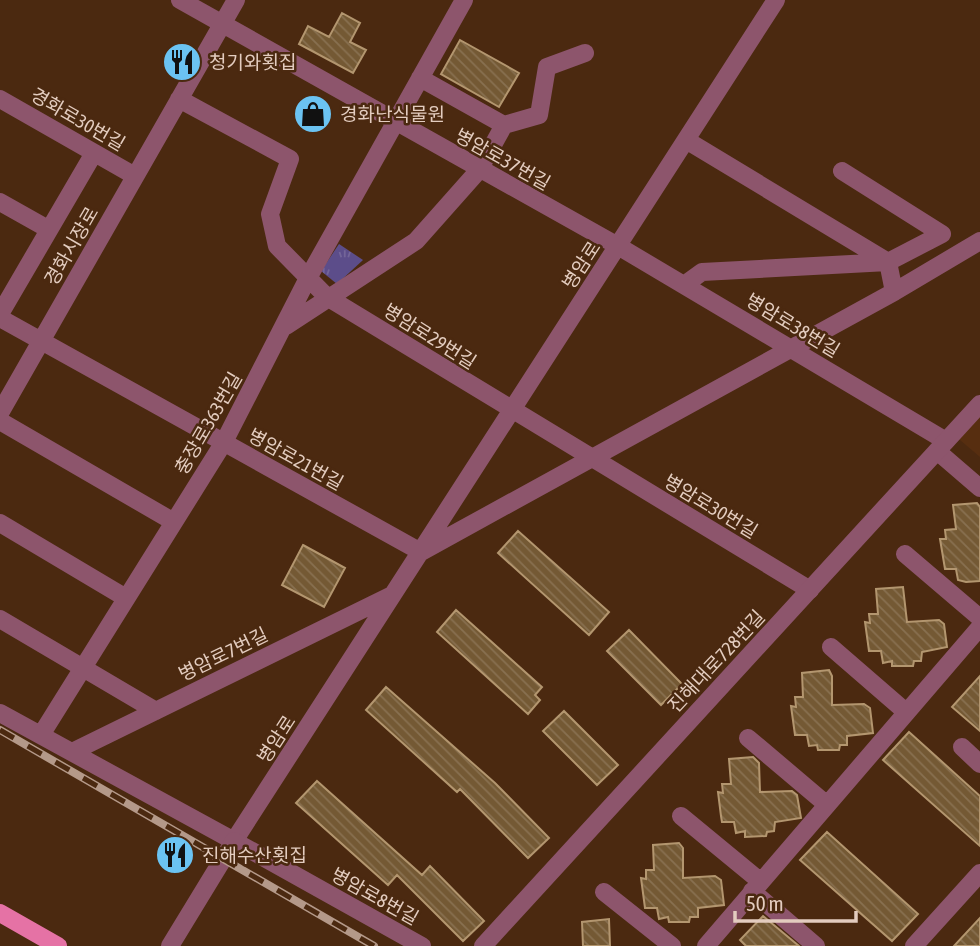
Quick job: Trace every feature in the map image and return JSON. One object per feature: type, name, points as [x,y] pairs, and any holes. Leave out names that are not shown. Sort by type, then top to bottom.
[{"type":"main road","points":[[0,913],[58,946]]},
{"type":"street","name":"병암로37번길","points":[[180,0],[618,246]]},
{"type":"street","name":"경화시장로","points":[[0,413],[236,0]]},
{"type":"street","name":"충장로363번길","points":[[41,735],[224,442],[286,327],[308,278],[464,0]]},
{"type":"street","name":"병암로","points":[[170,946],[234,842],[776,0]]},
{"type":"street","points":[[286,327],[327,297],[416,242],[479,170],[504,125],[539,115],[547,67],[585,53]]},
{"type":"street","points":[[421,78],[504,125]]},
{"type":"street","name":"경화로30번길","points":[[0,99],[135,176]]},
{"type":"street","points":[[179,99],[290,159],[270,214],[276,246],[327,297]]},
{"type":"street","points":[[686,140],[888,262],[894,292]]},
{"type":"street","points":[[0,316],[94,153]]},
{"type":"street","points":[[684,285],[702,272],[888,262],[942,234],[842,171]]},
{"type":"street","points":[[0,202],[48,229]]},
{"type":"street","points":[[591,458],[894,292],[980,241]]},
{"type":"street","name":"병암로38번길","points":[[618,246],[791,349],[941,446],[980,488]]},
{"type":"street","name":"병암로29번길","points":[[327,297],[512,411]]},
{"type":"street","name":"병암로21번길","points":[[0,316],[421,552]]},
{"type":"street","name":"진해대로728번길","points":[[483,946],[980,404]]},
{"type":"street","name":"병암로30번길","points":[[512,411],[810,590]]},
{"type":"street","points":[[0,421],[174,522]]},
{"type":"street","name":"병암로","points":[[421,552],[591,458]]},
{"type":"street","points":[[0,523],[126,598]]},
{"type":"street","points":[[905,554],[980,618]]},
{"type":"street","name":"병암로7번길","points":[[72,752],[394,594]]},
{"type":"street","points":[[0,619],[156,711]]},
{"type":"street","points":[[706,946],[906,712],[976,639]]},
{"type":"street","points":[[831,647],[906,712]]},
{"type":"street","points":[[0,713],[234,842]]},
{"type":"street","points":[[748,738],[826,804]]},
{"type":"street","points":[[962,747],[980,764]]},
{"type":"street","points":[[681,816],[816,946]]},
{"type":"street","name":"병암로8번길","points":[[234,842],[422,946]]},
{"type":"street","points":[[914,946],[980,873]]},
{"type":"street","points":[[604,892],[672,946]]},
{"type":"shaded area","points":[[980,406],[980,457],[953,434]]},
{"type":"green space","points":[[339,244],[363,260],[337,284],[321,271]]},
{"type":"building","points":[[342,13],[360,23],[350,42],[366,50],[353,73],[299,44],[308,26],[329,37]]},
{"type":"building","points":[[460,40],[519,73],[499,107],[441,74]]},
{"type":"building","points":[[977,503],[980,507],[980,581],[966,582],[958,580],[956,569],[945,569],[940,539],[946,539],[945,530],[956,529],[953,505]]},
{"type":"building","points":[[518,531],[609,612],[589,635],[498,553]]},
{"type":"building","points":[[303,545],[345,568],[324,607],[282,585]]},
{"type":"building","points":[[903,587],[907,622],[939,620],[944,624],[947,647],[922,652],[921,661],[914,661],[913,666],[892,666],[892,661],[883,663],[881,651],[869,651],[865,622],[870,623],[869,614],[878,614],[876,589]]},
{"type":"building","points":[[456,610],[542,687],[535,695],[540,700],[528,714],[437,632]]},
{"type":"building","points":[[629,630],[682,684],[661,705],[607,651]]},
{"type":"building","points":[[829,670],[832,676],[832,705],[864,704],[870,708],[873,733],[847,736],[847,745],[840,745],[839,750],[818,750],[817,745],[809,746],[807,735],[795,735],[791,706],[796,707],[795,697],[803,697],[802,673]]},
{"type":"building","points":[[980,676],[980,731],[952,707]]},
{"type":"building","points":[[386,687],[495,783],[549,838],[528,858],[460,789],[457,792],[366,710]]},
{"type":"building","points":[[564,711],[618,765],[597,785],[543,731]]},
{"type":"building","points":[[909,732],[980,796],[980,846],[883,760]]},
{"type":"building","points":[[753,757],[759,763],[760,792],[792,791],[797,795],[801,818],[775,822],[774,831],[767,832],[766,836],[745,837],[745,831],[736,833],[734,822],[722,822],[718,792],[723,793],[722,784],[731,784],[729,759]]},
{"type":"building","points":[[317,781],[422,875],[430,866],[484,921],[463,941],[397,875],[388,885],[296,803]]},
{"type":"building","points":[[827,832],[918,914],[892,941],[800,860]]},
{"type":"building","points":[[679,843],[683,848],[683,878],[715,876],[721,880],[724,905],[698,908],[698,917],[690,917],[689,922],[669,922],[668,917],[659,919],[657,908],[645,908],[641,878],[646,879],[646,870],[654,870],[653,845]]},
{"type":"building","points":[[763,916],[799,946],[746,946],[740,940]]},
{"type":"building","points":[[980,918],[980,946],[954,946]]},
{"type":"building","points":[[609,919],[610,946],[583,946],[582,922]]},
{"type":"railway","points":[[0,730],[374,946]]},
{"type":"place","name":"청기와횟집","points":[[182,62]]},
{"type":"place","name":"경화난식물원","points":[[313,114]]},
{"type":"place","name":"진해수산횟집","points":[[175,855]]}]
